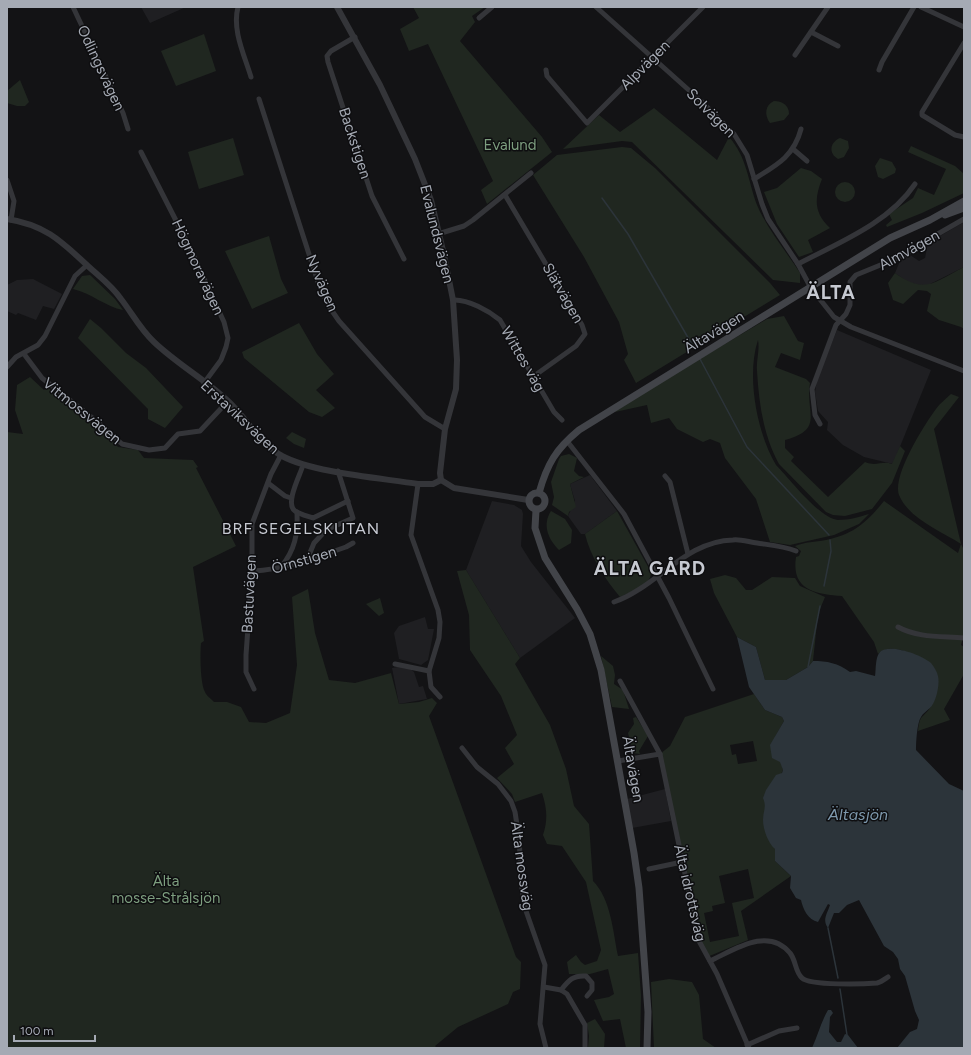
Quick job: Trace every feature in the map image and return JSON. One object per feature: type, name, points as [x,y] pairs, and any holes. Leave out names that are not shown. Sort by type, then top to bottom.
[{"type":"main road","name":"Ältavägen","points":[[930,220],[964,201]]},
{"type":"main road","name":"Ältavägen","points":[[539,493],[544,473],[558,450],[579,430],[890,238],[930,220],[964,208]]},
{"type":"main road","points":[[539,493],[543,496],[545,503],[543,507],[536,510],[531,508],[528,500],[532,494],[539,493]]},
{"type":"main road","name":"Ältavägen","points":[[536,510],[535,528],[545,558],[577,610],[592,640],[601,670],[618,761],[639,892],[648,1012],[647,1048]]},
{"type":"street","name":"Odlingsvägen","points":[[73,7],[123,113],[128,129]]},
{"type":"street","points":[[238,7],[235,18],[236,30],[251,77]]},
{"type":"street","name":"Evalundsvägen","points":[[337,7],[355,37],[415,159],[431,200],[453,300],[457,360],[456,389],[446,429],[440,473],[441,480]]},
{"type":"street","points":[[479,18],[492,7]]},
{"type":"street","name":"Solvägen","points":[[596,7],[701,101],[734,134],[747,155],[768,219],[798,264],[811,288]]},
{"type":"street","name":"Alpvägen","points":[[546,70],[547,76],[587,123],[703,7]]},
{"type":"street","points":[[795,55],[828,7]]},
{"type":"street","points":[[880,70],[882,62],[914,7]]},
{"type":"street","points":[[921,7],[964,27]]},
{"type":"street","points":[[811,32],[838,46]]},
{"type":"street","name":"Backstigen","points":[[355,37],[331,51],[327,56],[328,62],[372,196],[404,259]]},
{"type":"street","points":[[964,43],[922,112],[922,115],[954,135],[964,137]]},
{"type":"street","name":"Nyvägen","points":[[259,99],[318,282],[328,305],[339,321],[424,417],[446,429]]},
{"type":"street","points":[[754,179],[775,167],[789,155],[799,140],[801,129]]},
{"type":"street","points":[[793,149],[807,161]]},
{"type":"street","name":"Högmoravägen","points":[[142,152],[190,248],[224,322],[228,338],[226,347],[221,360],[204,383]]},
{"type":"street","points":[[438,234],[464,226],[531,173]]},
{"type":"street","points":[[7,180],[14,201],[9,219]]},
{"type":"street","points":[[798,264],[850,236],[889,212],[908,195],[915,184]]},
{"type":"street","name":"Slätvägen","points":[[505,195],[582,325],[585,334],[576,346],[534,376]]},
{"type":"street","name":"Erstaviksvägen","points":[[9,219],[39,228],[56,237],[110,286],[141,329],[153,341],[172,359],[228,402],[263,440],[281,456],[310,466],[418,484],[433,484],[441,480]]},
{"type":"street","name":"Almvägen","points":[[820,424],[815,415],[812,389],[823,357],[839,321],[846,314],[850,305],[850,282],[856,276],[905,255],[922,243],[964,219]]},
{"type":"street","points":[[7,367],[16,357],[38,345],[45,336],[75,276],[87,265]]},
{"type":"street","points":[[811,288],[834,317],[839,321],[871,336],[964,371]]},
{"type":"street","name":"Wittes väg","points":[[453,300],[465,301],[495,315],[500,320],[554,412],[562,420]]},
{"type":"street","name":"Vitmossvägen","points":[[24,354],[42,378],[100,424],[114,438],[126,446],[149,450],[165,448],[178,434],[200,432],[228,402]]},
{"type":"street","points":[[567,441],[624,514],[669,598],[713,689]]},
{"type":"street","name":"Bastuvägen","points":[[254,689],[246,672],[252,571],[252,524],[268,483],[281,456]]},
{"type":"street","points":[[302,468],[291,498],[292,508],[297,512],[313,518],[348,501]]},
{"type":"street","points":[[307,560],[314,543],[326,530],[352,519],[338,471]]},
{"type":"street","points":[[665,476],[670,482],[688,554]]},
{"type":"street","points":[[441,480],[454,488],[528,500]]},
{"type":"street","points":[[268,483],[285,496],[291,498]]},
{"type":"street","points":[[418,484],[412,535],[438,610],[440,622],[439,638],[429,671],[431,687],[440,697]]},
{"type":"street","points":[[281,567],[293,548],[298,529],[297,512]]},
{"type":"street","points":[[614,602],[648,585],[688,554],[702,546],[733,540],[786,547],[796,551]]},
{"type":"street","name":"Örnstigen","points":[[252,571],[268,570],[307,560],[346,548],[353,543]]},
{"type":"street","points":[[898,626],[908,632],[923,636],[964,638]]},
{"type":"street","points":[[395,664],[429,671]]},
{"type":"street","name":"Älta idrottsväg","points":[[620,681],[660,754],[698,941],[718,974],[748,1046]]},
{"type":"street","name":"Älta mossväg","points":[[462,748],[477,767],[498,784],[511,801],[519,838],[522,890],[526,911],[544,958],[544,988],[540,1024],[546,1048]]},
{"type":"street","points":[[618,761],[660,754]]},
{"type":"street","points":[[649,869],[682,862]]},
{"type":"street","points":[[710,961],[755,941],[764,940],[777,943],[790,953],[800,976],[805,981],[818,983],[879,982],[888,977]]},
{"type":"street","points":[[561,990],[569,980],[577,975],[586,976],[592,983],[592,990],[587,996]]},
{"type":"street","points":[[544,988],[561,990],[571,1001],[584,1025],[585,1048]]},
{"type":"street","points":[[748,1046],[785,1029],[797,1028]]},
{"type":"shaded area","points":[[141,7],[186,7],[150,23]]},
{"type":"shaded area","points":[[964,222],[964,267],[926,286],[909,283],[895,273],[900,261],[910,255],[919,261],[925,258],[928,243]]},
{"type":"shaded area","points":[[33,279],[62,294],[54,309],[43,306],[36,320],[18,313],[16,315],[7,311],[7,285],[17,280]]},
{"type":"shaded area","points":[[837,330],[931,370],[893,464],[864,457],[843,445],[827,430],[828,422],[818,411],[815,392],[817,380]]},
{"type":"shaded area","points":[[590,475],[617,511],[585,534],[581,534],[568,516],[575,501],[570,484]]},
{"type":"shaded area","points":[[492,501],[514,505],[522,510],[521,546],[531,562],[575,618],[520,658],[466,570]]},
{"type":"shaded area","points":[[425,617],[428,629],[434,629],[428,660],[421,665],[399,659],[394,633],[399,626]]},
{"type":"shaded area","points":[[403,666],[408,667],[414,672],[419,687],[423,686],[427,699],[399,704],[392,668]]},
{"type":"shaded area","points":[[665,789],[671,821],[632,828],[627,799]]},
{"type":"green space","name":"Evalund","points":[[413,7],[485,7],[472,16],[475,22],[460,41],[542,137],[552,152],[487,204],[481,190],[493,181],[428,44],[409,51],[400,29],[419,18]]},
{"type":"green space","points":[[204,34],[216,71],[176,86],[161,51]]},
{"type":"green space","points":[[20,80],[29,102],[25,106],[17,106],[7,103],[7,91]]},
{"type":"green space","points":[[774,101],[784,104],[788,108],[789,114],[784,120],[770,123],[766,110]]},
{"type":"green space","points":[[654,108],[717,160],[729,137],[740,153],[761,214],[800,273],[800,283],[773,280],[632,142],[622,141],[563,149],[599,115],[620,132]]},
{"type":"green space","points":[[233,138],[244,175],[199,189],[188,152]]},
{"type":"green space","points":[[840,138],[848,141],[849,148],[844,157],[838,159],[833,154],[832,145]]},
{"type":"green space","points":[[911,146],[955,166],[964,174],[964,193],[922,213],[887,227],[886,225],[892,220],[889,214],[913,198],[918,188],[934,195],[946,169],[908,152]]},
{"type":"green space","points":[[622,147],[631,148],[655,168],[770,283],[780,295],[636,383],[624,360],[628,354],[619,322],[584,257],[533,175],[557,155]]},
{"type":"green space","points":[[880,158],[892,162],[896,169],[895,173],[883,179],[878,177],[875,166]]},
{"type":"green space","points":[[801,168],[811,171],[822,179],[819,186],[817,205],[821,217],[830,228],[808,240],[813,252],[799,257],[777,224],[764,192],[777,188]]},
{"type":"green space","points":[[845,182],[852,185],[855,192],[852,199],[845,202],[838,199],[835,192],[838,185]]},
{"type":"green space","points":[[269,236],[281,279],[288,293],[252,309],[225,251]]},
{"type":"green space","points":[[964,267],[964,329],[939,320],[927,311],[931,294],[927,291],[918,290],[903,304],[893,300],[888,283],[895,273],[906,280],[923,285],[937,281]]},
{"type":"green space","points":[[90,275],[115,299],[123,310],[73,289],[82,276]]},
{"type":"green space","points":[[784,316],[798,341],[804,343],[800,360],[781,353],[775,367],[806,379],[810,383],[809,394],[811,419],[809,425],[805,431],[797,436],[785,440],[785,448],[794,457],[791,461],[828,497],[865,462],[873,464],[892,464],[900,446],[905,451],[892,483],[872,509],[845,516],[833,515],[826,512],[779,464],[769,442],[763,419],[758,383],[758,340],[753,370],[755,404],[763,437],[776,465],[805,497],[822,513],[830,518],[842,520],[869,514],[859,524],[834,535],[790,545],[770,542],[756,499],[725,458],[720,443],[710,439],[703,442],[677,429],[669,418],[651,423],[647,405],[615,412],[617,408],[767,319]]},
{"type":"green space","points":[[90,319],[126,353],[146,368],[183,407],[165,428],[148,419],[148,409],[78,338]]},
{"type":"green space","points":[[299,323],[317,354],[334,374],[316,390],[335,408],[322,417],[309,412],[244,358],[242,352]]},
{"type":"green space","name":"Älta mosse-Strålsjön","points":[[30,377],[44,390],[47,387],[102,431],[118,447],[138,450],[144,458],[193,460],[198,467],[196,468],[236,546],[193,567],[204,641],[201,643],[202,682],[207,696],[214,702],[227,702],[241,707],[249,722],[266,723],[290,713],[297,665],[292,597],[308,589],[315,633],[329,680],[355,683],[391,673],[399,704],[419,702],[432,698],[437,703],[429,716],[516,957],[521,962],[520,989],[513,992],[508,1004],[458,1027],[435,1046],[437,1048],[7,1048],[7,432],[23,434],[15,410],[17,385]]},
{"type":"green space","points":[[951,394],[959,397],[934,429],[961,544],[926,524],[910,511],[899,495],[898,487],[904,464],[917,438],[941,403]]},
{"type":"green space","points":[[292,432],[306,439],[304,448],[294,444],[286,438]]},
{"type":"green space","points":[[569,454],[577,458],[574,471],[579,476],[584,477],[570,484],[576,507],[569,512],[568,516],[552,505],[554,497],[551,482],[559,459],[561,456]]},
{"type":"green space","points":[[884,501],[958,553],[961,544],[964,550],[964,634],[961,645],[964,647],[964,674],[944,709],[950,720],[918,731],[921,719],[933,703],[935,697],[938,684],[935,670],[926,661],[901,650],[887,649],[878,654],[874,642],[842,596],[823,594],[807,588],[801,583],[797,577],[795,568],[796,557],[799,556],[801,551],[795,546],[836,538],[852,531],[871,516]]},
{"type":"green space","points":[[551,511],[565,519],[572,530],[571,543],[559,550],[549,537],[547,521]]},
{"type":"green space","points":[[617,511],[651,572],[648,581],[644,585],[620,597],[609,583],[590,551],[585,534]]},
{"type":"green space","points":[[466,570],[520,658],[515,664],[550,725],[566,769],[574,806],[589,824],[593,881],[599,888],[608,906],[618,956],[638,953],[641,996],[640,1048],[626,1048],[620,1019],[603,1021],[594,1000],[609,997],[614,994],[608,969],[590,974],[569,974],[567,962],[576,955],[585,965],[597,961],[601,950],[586,882],[562,846],[547,844],[543,835],[546,824],[546,814],[542,793],[515,802],[512,794],[497,778],[514,764],[505,748],[517,735],[501,696],[470,650],[469,615],[457,571]]},
{"type":"green space","points":[[725,575],[736,578],[746,590],[752,590],[772,577],[795,578],[800,586],[825,597],[818,614],[813,661],[808,667],[786,680],[765,680],[756,647],[737,637],[714,593],[710,579]]},
{"type":"green space","points":[[380,598],[384,613],[379,616],[366,604]]},
{"type":"green space","points":[[601,656],[613,666],[615,675],[614,684],[623,690],[629,709],[612,707]]},
{"type":"green space","points":[[754,694],[765,710],[782,717],[784,721],[775,737],[783,770],[766,806],[763,820],[775,849],[775,861],[791,876],[741,911],[748,940],[707,957],[700,946],[660,754],[670,746],[685,717]],"holes":[[[753,741],[757,761],[738,764],[736,754],[732,755],[730,745]],[[748,869],[754,898],[732,903],[739,936],[710,942],[704,913],[713,911],[712,906],[725,903],[719,876]]]},
{"type":"green space","points":[[636,717],[648,736],[639,751],[640,754],[633,753],[628,733],[634,724],[633,718]]},
{"type":"green space","points":[[669,979],[692,982],[699,995],[703,1039],[716,1048],[654,1048],[651,982]]},
{"type":"green space","points":[[595,1019],[605,1034],[604,1048],[588,1048],[589,1036],[587,1023]]},
{"type":"water","name":"Ältasjön","points":[[737,637],[756,647],[765,680],[786,680],[808,667],[813,661],[832,663],[841,666],[850,672],[856,671],[875,676],[878,654],[884,650],[890,649],[906,651],[927,660],[931,663],[938,674],[937,693],[934,702],[923,714],[920,720],[917,733],[916,750],[949,784],[964,791],[964,1048],[897,1048],[910,1032],[917,1029],[919,1020],[905,976],[900,969],[898,959],[893,952],[884,946],[859,900],[847,905],[839,913],[834,913],[828,928],[825,920],[830,905],[828,904],[818,922],[811,919],[803,907],[801,900],[796,898],[790,888],[791,876],[775,861],[775,849],[766,836],[764,827],[763,820],[765,804],[763,798],[766,790],[776,775],[782,773],[783,770],[780,762],[772,758],[770,745],[784,721],[782,717],[765,710],[749,687]]},
{"type":"water","points":[[828,1010],[831,1010],[833,1013],[830,1017],[829,1032],[837,1042],[841,1042],[845,1034],[848,1035],[858,1048],[812,1048]]},
{"type":"waterway","points":[[602,198],[628,234],[694,348]]},
{"type":"waterway","points":[[700,359],[747,447],[829,535]]},
{"type":"waterway","points":[[824,586],[831,551],[830,540]]},
{"type":"waterway","points":[[808,667],[820,606]]},
{"type":"waterway","points":[[828,928],[838,978]]},
{"type":"waterway","points":[[840,989],[847,1035]]},
{"type":"district","name":"ÄLTA","points":[[831,292]]},
{"type":"district","name":"BRF SEGELSKUTAN","points":[[301,528]]},
{"type":"district","name":"ÄLTA GÅRD","points":[[650,568]]}]
